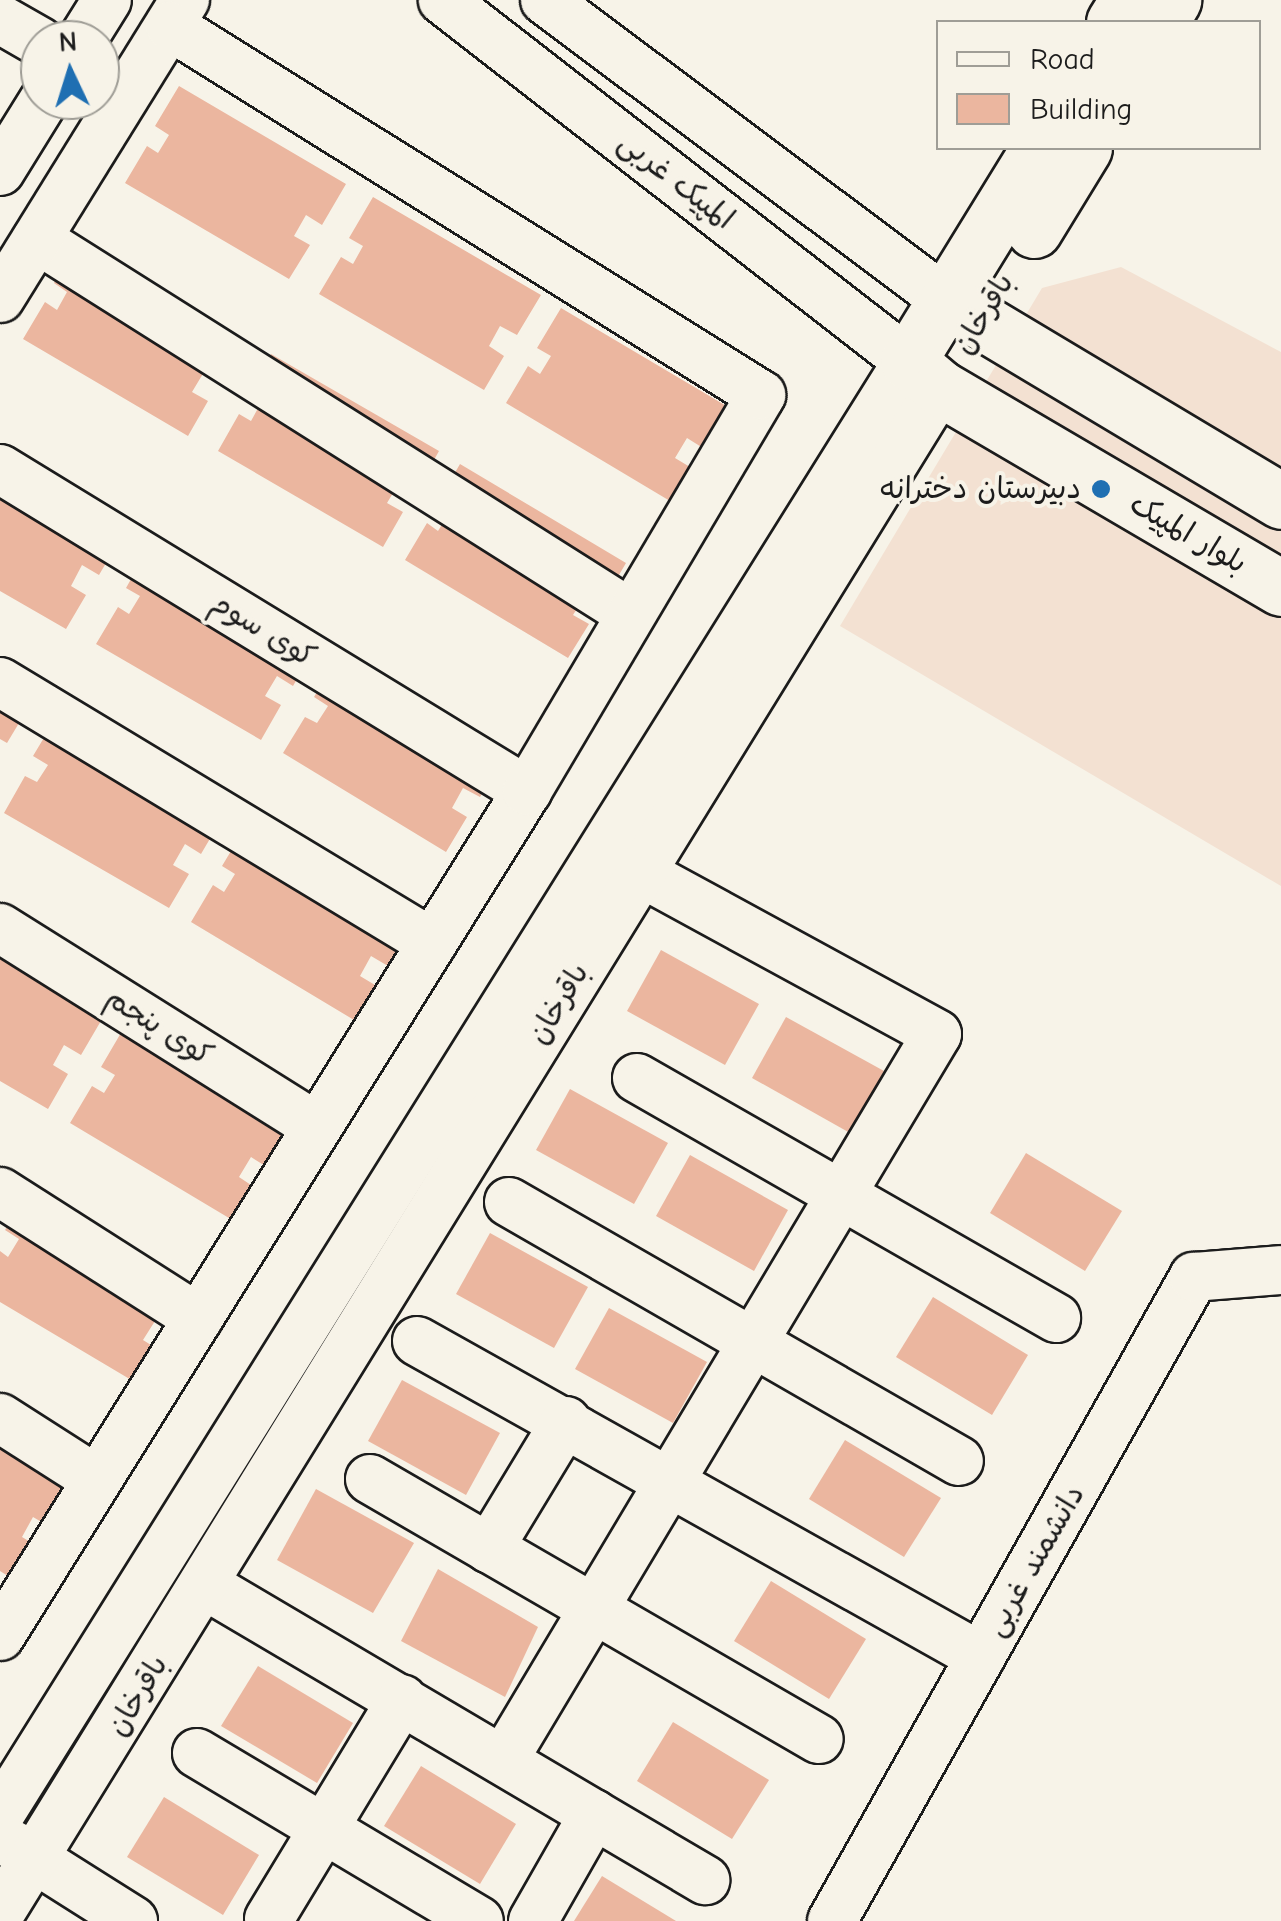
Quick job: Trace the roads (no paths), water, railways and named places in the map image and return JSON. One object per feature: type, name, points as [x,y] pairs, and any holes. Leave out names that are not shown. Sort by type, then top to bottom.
[{"type":"main road","name":"باقرخان","points":[[963,310],[1038,150]]},
{"type":"main road","name":"باقرخان","points":[[924,374],[963,310],[1083,150]]},
{"type":"main road","points":[[963,310],[1281,501]]},
{"type":"main road","name":"بلوار المپیک","points":[[924,374],[1281,588]]},
{"type":"street","name":"المپیک غربی","points":[[443,0],[924,374]]},
{"type":"street","points":[[545,0],[963,310]]},
{"type":"street","points":[[0,298],[177,13],[761,396],[527,790],[0,1636]]},
{"type":"street","points":[[0,171],[32,120]]},
{"type":"street","points":[[36,239],[631,614]]},
{"type":"street","name":"باقرخان","points":[[11,1909],[19,1849],[205,1585],[640,872],[924,374]]},
{"type":"street","name":"باقرخان","points":[[0,1814],[924,374]]},
{"type":"street","name":"کوی سوم","points":[[0,468],[527,790]]},
{"type":"street","points":[[0,682],[432,943]]},
{"type":"street","points":[[504,1759],[845,1195],[937,1034],[640,872]]},
{"type":"street","name":"کوی پنجم","points":[[0,928],[317,1127]]},
{"type":"street","points":[[637,1078],[1056,1318]]},
{"type":"street","points":[[0,1192],[198,1318]]},
{"type":"street","points":[[509,1202],[959,1461]]},
{"type":"street","name":"دانشمند غربی","points":[[832,1921],[1194,1277],[1281,1270]]},
{"type":"street","points":[[417,1341],[566,1421],[981,1657]]},
{"type":"street","points":[[0,1418],[97,1480]]},
{"type":"street","points":[[490,1548],[566,1421]]},
{"type":"street","points":[[370,1479],[819,1739]]},
{"type":"street","points":[[205,1585],[704,1880]]},
{"type":"street","points":[[269,1919],[402,1700]]},
{"type":"street","points":[[197,1753],[479,1921]]},
{"type":"street","points":[[533,1921],[594,1814]]},
{"type":"street","points":[[19,1849],[132,1921]]},
{"type":"place","name":"دبیرستان دخترانه","points":[[1101,489]]}]
